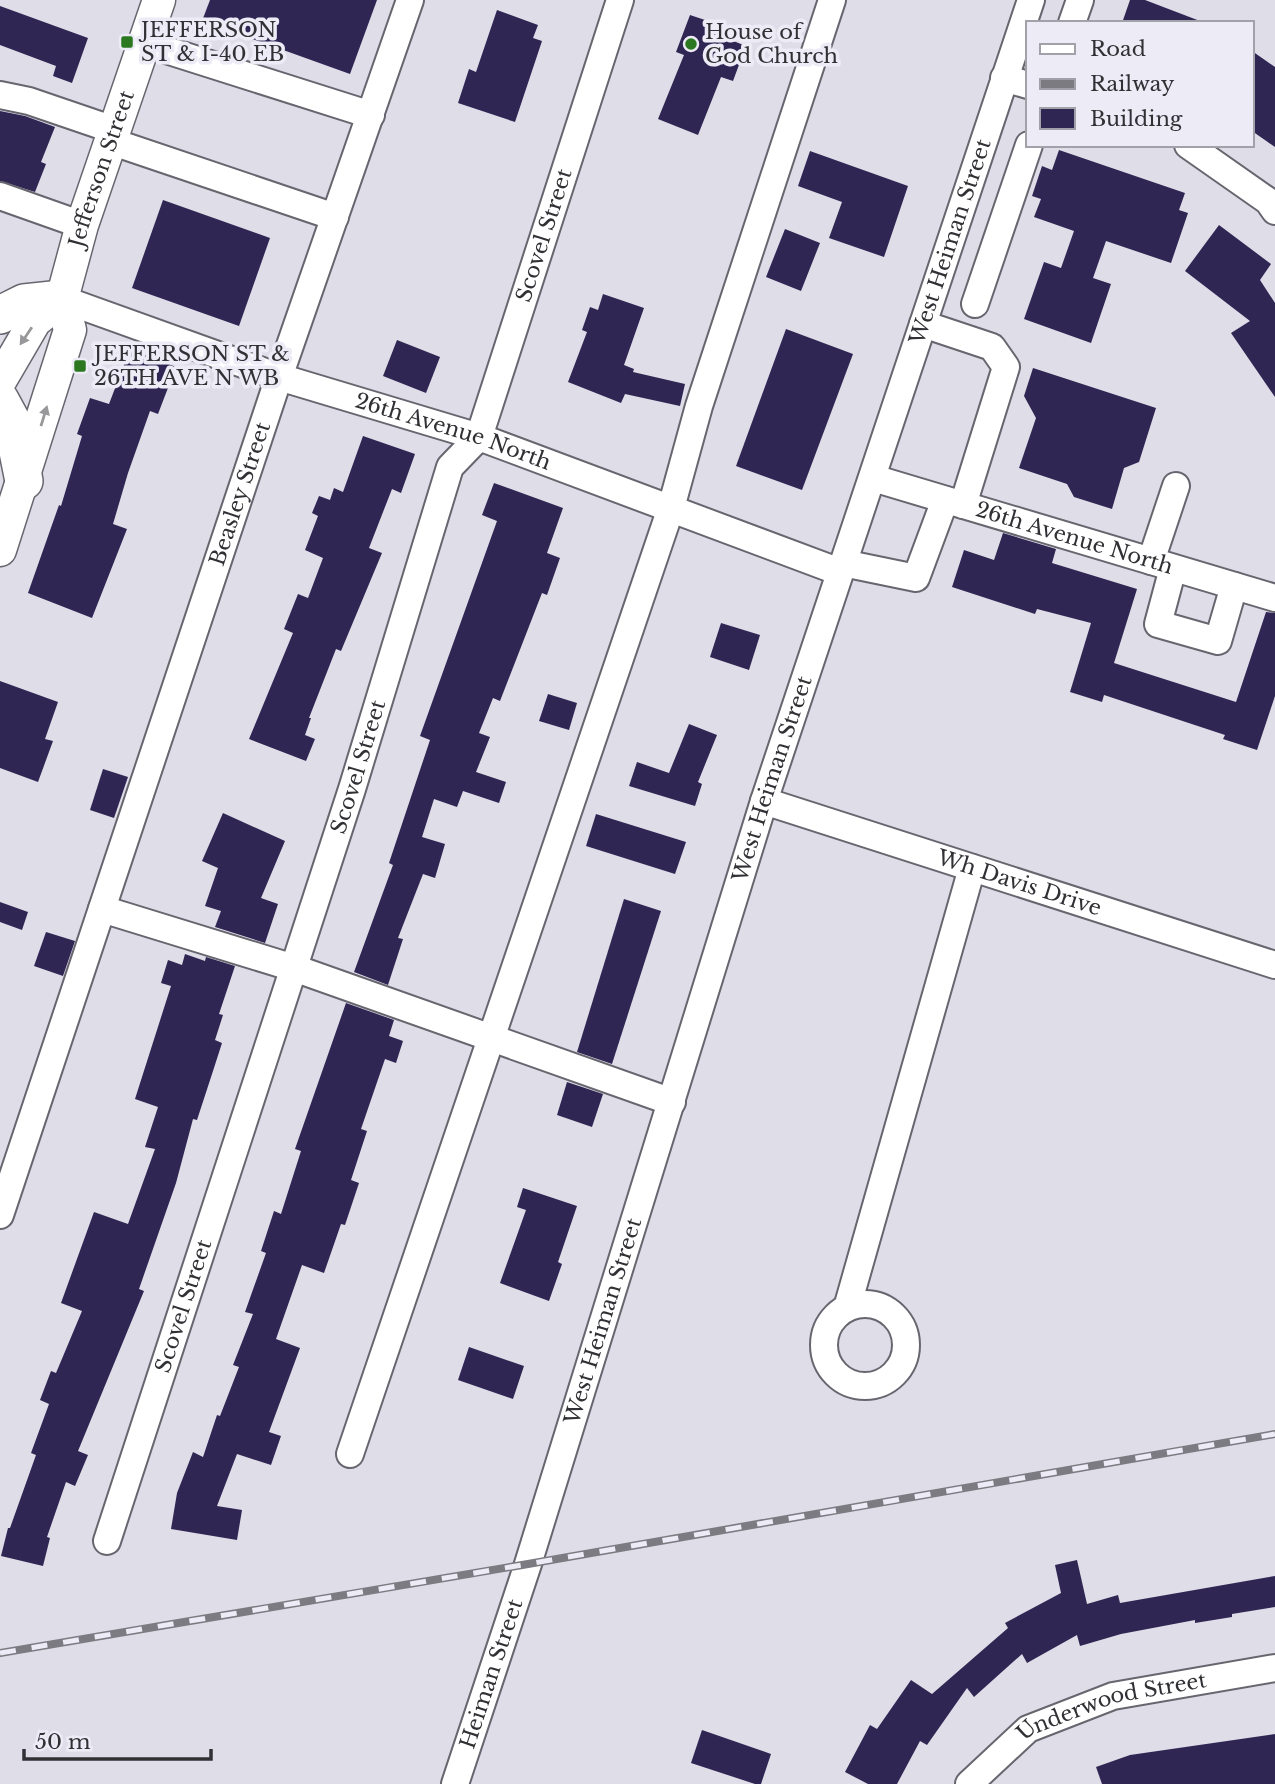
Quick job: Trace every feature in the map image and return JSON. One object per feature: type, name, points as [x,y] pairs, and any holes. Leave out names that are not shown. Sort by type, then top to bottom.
[{"type":"highway","points":[[0,315],[24,303],[62,299]]},
{"type":"highway","points":[[0,400],[12,422],[24,481]]},
{"type":"main road","name":"Jefferson Street","points":[[0,551],[70,330],[62,299],[82,225],[159,0]]},
{"type":"main road","points":[[0,381],[35,321],[62,299]]},
{"type":"street","name":"Beasley Street","points":[[0,1215],[279,377],[410,0]]},
{"type":"street","name":"Scovel Street","points":[[107,1541],[352,789],[450,467],[479,437],[620,0]]},
{"type":"street","points":[[350,1454],[671,508],[699,406],[832,0]]},
{"type":"street","name":"West Heiman Street","points":[[1027,21],[1031,0]]},
{"type":"street","points":[[1073,21],[1080,0]]},
{"type":"street","name":"West Heiman Street","points":[[527,1564],[764,801],[923,324],[1016,82],[1026,27]]},
{"type":"street","points":[[145,43],[371,115]]},
{"type":"street","points":[[0,95],[29,101],[112,136],[335,217]]},
{"type":"street","points":[[975,304],[1028,147]]},
{"type":"street","points":[[1191,147],[1268,201],[1275,211]]},
{"type":"street","points":[[0,196],[82,225]]},
{"type":"street","name":"26th Avenue North","points":[[62,299],[279,377],[479,437],[842,568],[916,578],[954,502]]},
{"type":"street","points":[[923,324],[992,347],[1006,368],[954,502]]},
{"type":"street","name":"26th Avenue North","points":[[873,478],[1275,598]]},
{"type":"street","points":[[1176,486],[1162,564],[1158,624],[1218,640],[1234,586]]},
{"type":"street","name":"Wh Davis Drive","points":[[764,801],[1275,965]]},
{"type":"street","points":[[847,1308],[972,868]]},
{"type":"street","points":[[102,909],[294,968],[672,1102]]},
{"type":"street","name":"Heiman Street","points":[[460,1782],[527,1564]]},
{"type":"street","name":"Underwood Street","points":[[969,1784],[1028,1729],[1114,1696],[1275,1668]]},
{"type":"building","points":[[210,0],[377,0],[350,74],[202,21]]},
{"type":"building","points":[[1130,0],[1145,0],[1200,21],[1123,21]]},
{"type":"building","points":[[0,6],[88,38],[72,83],[53,76],[56,66],[0,45]]},
{"type":"building","points":[[497,10],[538,25],[533,38],[542,41],[515,122],[458,103],[469,69],[476,72]]},
{"type":"building","points":[[690,15],[711,22],[708,31],[746,46],[733,81],[721,77],[698,135],[658,119],[684,55],[676,52]]},
{"type":"building","points":[[1254,52],[1275,67],[1275,147],[1254,132]]},
{"type":"building","points":[[0,111],[25,116],[55,127],[41,162],[46,164],[35,192],[0,181]]},
{"type":"building","points":[[1059,150],[1185,193],[1179,210],[1188,213],[1171,263],[1106,241],[1093,278],[1111,284],[1091,343],[1024,319],[1044,262],[1061,268],[1074,231],[1034,217],[1041,199],[1032,196],[1042,166],[1052,170]]},
{"type":"building","points":[[810,151],[908,186],[884,257],[829,238],[842,202],[798,186]]},
{"type":"building","points":[[163,200],[270,238],[239,326],[132,288]]},
{"type":"building","points":[[1219,225],[1271,264],[1260,280],[1275,303],[1275,397],[1231,333],[1250,321],[1185,271]]},
{"type":"building","points":[[785,229],[820,243],[801,291],[766,277]]},
{"type":"building","points":[[603,294],[644,308],[624,365],[634,369],[633,372],[685,384],[680,406],[625,394],[621,403],[568,382],[587,332],[582,330],[590,307],[598,310]]},
{"type":"building","points":[[786,329],[853,354],[802,490],[736,466]]},
{"type":"building","points":[[397,340],[440,357],[426,393],[383,376]]},
{"type":"building","points":[[130,349],[176,367],[158,414],[150,411],[128,473],[113,524],[127,529],[92,618],[28,593],[59,505],[61,506],[82,436],[77,434],[90,398],[109,404]]},
{"type":"building","points":[[1033,368],[1156,408],[1139,462],[1124,468],[1112,509],[1074,497],[1067,484],[1019,468],[1036,418],[1024,396]]},
{"type":"building","points":[[363,436],[415,454],[401,493],[392,489],[369,548],[382,553],[341,651],[336,649],[309,718],[305,735],[315,739],[306,761],[249,739],[293,633],[284,629],[298,594],[308,598],[323,558],[305,550],[318,516],[312,513],[319,496],[330,500],[334,488],[343,492]]},
{"type":"building","points":[[494,483],[563,508],[547,553],[560,558],[547,595],[542,593],[500,701],[493,698],[479,733],[490,737],[476,772],[506,782],[499,803],[463,791],[457,807],[434,799],[422,837],[445,844],[435,878],[423,874],[398,938],[403,939],[388,985],[354,972],[393,865],[389,863],[430,740],[420,736],[497,521],[482,515]]},
{"type":"building","points":[[1003,533],[1056,549],[1052,563],[1137,589],[1114,663],[1236,702],[1266,612],[1275,613],[1275,696],[1257,750],[1223,739],[1225,735],[1104,695],[1102,702],[1070,692],[1091,623],[1037,609],[1035,614],[952,587],[964,550],[994,560]]},
{"type":"building","points":[[721,623],[760,635],[749,670],[710,657]]},
{"type":"building","points":[[0,681],[58,702],[45,739],[53,741],[38,782],[0,768]]},
{"type":"building","points":[[548,694],[577,703],[569,730],[539,721]]},
{"type":"building","points":[[689,724],[717,735],[698,782],[702,784],[695,806],[629,786],[637,762],[669,773]]},
{"type":"building","points":[[103,769],[128,777],[114,818],[90,810]]},
{"type":"building","points":[[223,813],[285,841],[261,898],[278,904],[265,943],[215,927],[221,911],[205,906],[218,868],[202,861]]},
{"type":"building","points":[[596,814],[686,842],[675,874],[586,846]]},
{"type":"building","points":[[624,899],[661,911],[612,1064],[577,1052]]},
{"type":"building","points":[[0,902],[28,912],[22,930],[0,922]]},
{"type":"building","points":[[46,932],[75,941],[63,976],[34,966]]},
{"type":"building","points":[[185,954],[205,961],[206,957],[235,966],[219,1014],[223,1015],[215,1040],[222,1043],[197,1120],[193,1119],[176,1183],[139,1289],[144,1291],[78,1451],[88,1455],[75,1486],[66,1482],[47,1537],[50,1538],[43,1566],[1,1556],[8,1528],[36,1455],[31,1453],[49,1404],[40,1400],[51,1371],[56,1373],[82,1311],[61,1303],[94,1212],[128,1224],[155,1149],[145,1147],[158,1107],[135,1099],[171,986],[161,983],[168,960],[182,965]]},
{"type":"building","points":[[346,1003],[394,1020],[389,1036],[403,1041],[396,1063],[385,1059],[361,1129],[367,1131],[351,1180],[359,1183],[345,1225],[341,1224],[324,1273],[302,1265],[276,1339],[300,1348],[269,1432],[281,1436],[271,1465],[237,1454],[217,1506],[242,1510],[237,1540],[171,1529],[177,1493],[193,1452],[203,1457],[217,1415],[220,1416],[239,1367],[233,1365],[253,1314],[245,1312],[266,1253],[261,1251],[274,1211],[281,1214],[301,1151],[295,1149]]},
{"type":"building","points":[[567,1082],[603,1094],[592,1127],[557,1115]]},
{"type":"building","points":[[523,1188],[577,1206],[558,1262],[562,1264],[549,1301],[500,1283],[526,1210],[517,1207]]},
{"type":"building","points":[[469,1347],[524,1366],[513,1399],[458,1380]]},
{"type":"building","points":[[1077,1560],[1087,1604],[1118,1595],[1120,1603],[1275,1576],[1275,1607],[1232,1614],[1232,1617],[1195,1623],[1195,1620],[1121,1634],[1080,1646],[1077,1635],[1027,1663],[1022,1654],[974,1697],[967,1688],[927,1745],[920,1741],[897,1784],[868,1784],[845,1772],[870,1725],[877,1729],[911,1680],[932,1694],[1008,1628],[1005,1623],[1061,1593],[1055,1565]]},
{"type":"building","points":[[702,1730],[771,1754],[761,1784],[691,1763]]},
{"type":"building","points":[[1275,1734],[1275,1784],[1102,1784],[1096,1767],[1130,1755]]},
{"type":"railway","points":[[0,1653],[1275,1434]]},
{"type":"place","name":"JEFFERSON ST & I-40 EB","points":[[127,42]]},
{"type":"place","name":"House of God Church","points":[[691,44]]},
{"type":"place","name":"JEFFERSON ST & 26TH AVE N WB","points":[[80,366]]}]
